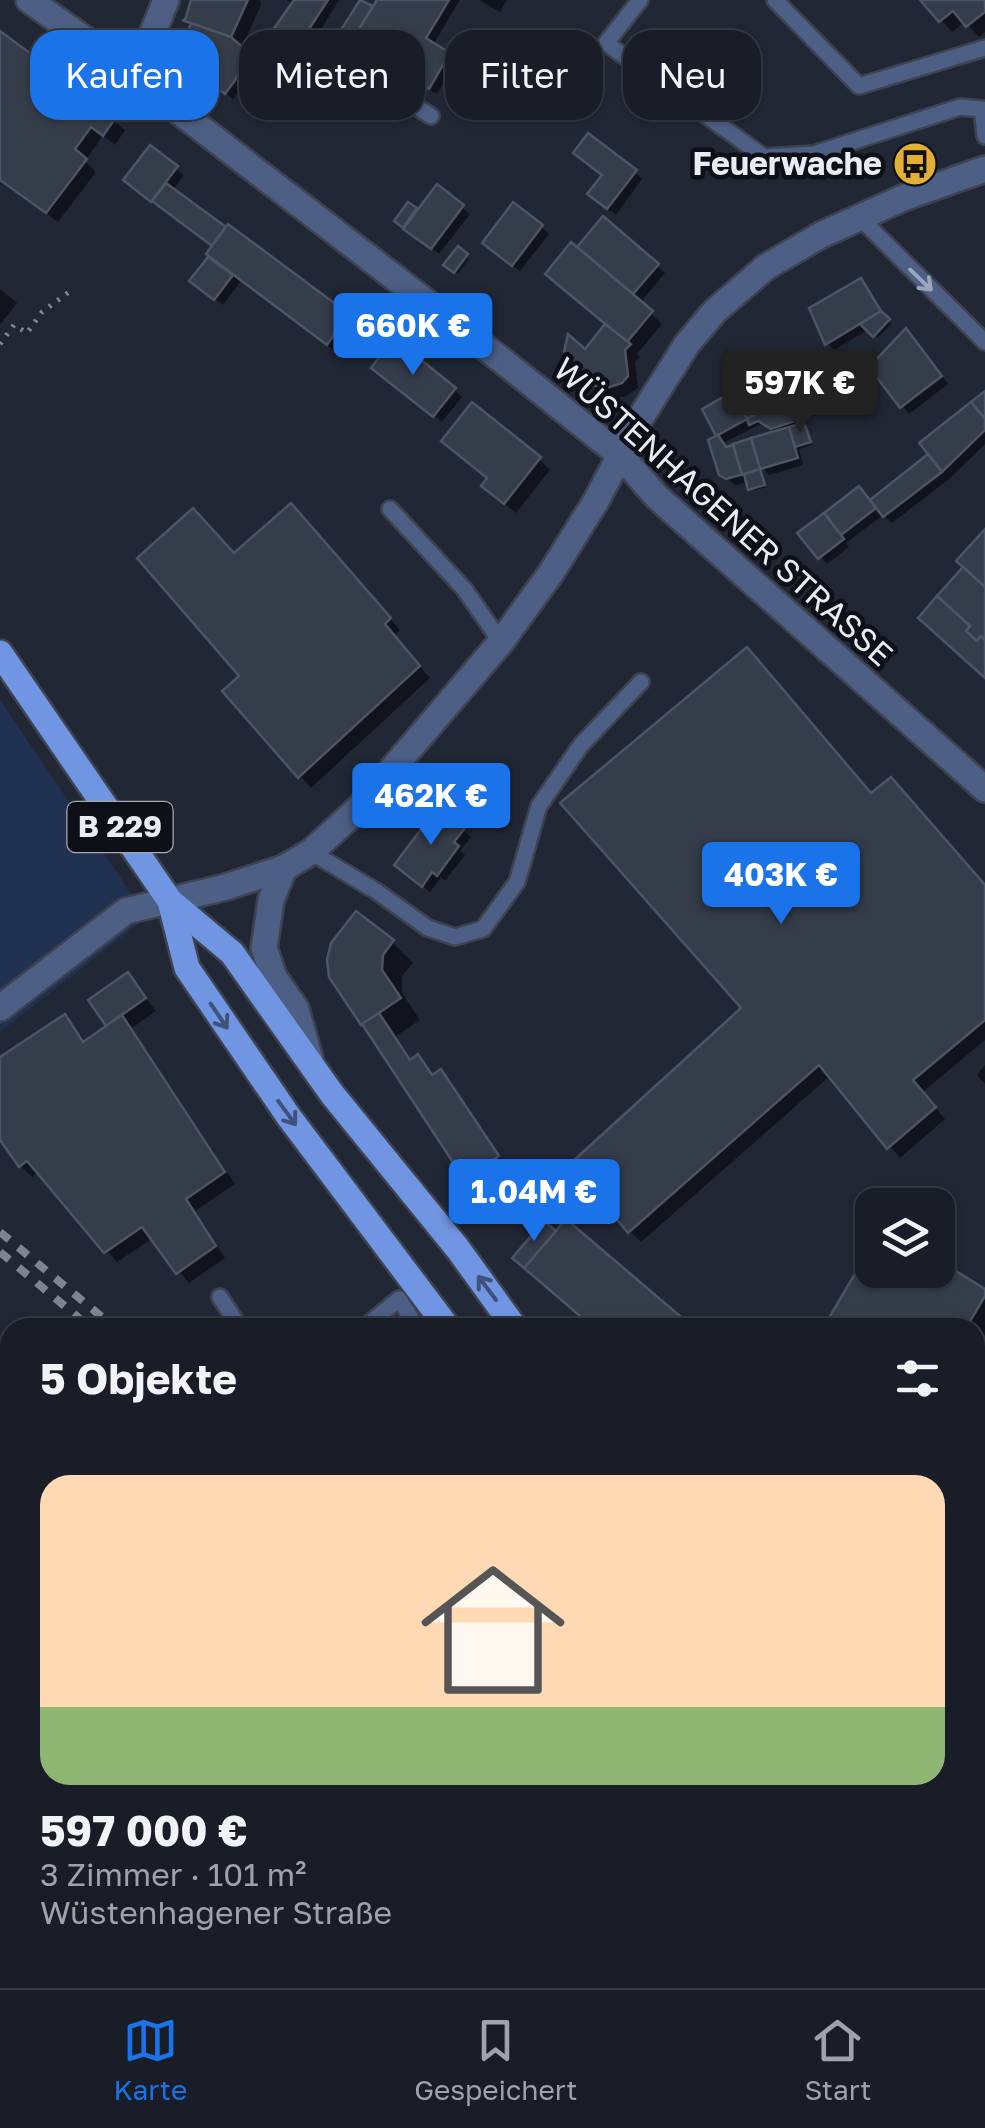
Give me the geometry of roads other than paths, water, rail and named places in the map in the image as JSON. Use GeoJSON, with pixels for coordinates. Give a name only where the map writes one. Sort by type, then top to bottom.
{"type":"FeatureCollection","features":[{"type":"Feature","properties":{"kind":"main road","name":"B 229"},"geometry":{"type":"LineString","coordinates":[[0,652],[170,900],[232,953],[370,1144],[458,1248],[509,1318]]}},
{"type":"Feature","properties":{"kind":"main road","name":"B 229"},"geometry":{"type":"LineString","coordinates":[[170,900],[187,968],[289,1117],[440,1318]]}},
{"type":"Feature","properties":{"kind":"street","name":"WÜSTENHAGENER STRASSE"},"geometry":{"type":"LineString","coordinates":[[29,0],[70,30]]}},
{"type":"Feature","properties":{"kind":"street"},"geometry":{"type":"LineString","coordinates":[[154,30],[166,0]]}},
{"type":"Feature","properties":{"kind":"street","name":"WÜSTENHAGENER STRASSE"},"geometry":{"type":"LineString","coordinates":[[190,120],[620,455],[657,497],[985,789]]}},
{"type":"Feature","properties":{"kind":"street"},"geometry":{"type":"LineString","coordinates":[[0,1008],[126,912],[226,887],[284,868],[310,852],[358,809],[501,642],[550,573],[688,344],[715,310],[766,267],[859,216],[985,170]]}},
{"type":"Feature","properties":{"kind":"street"},"geometry":{"type":"LineString","coordinates":[[284,868],[271,900],[264,948],[274,977],[296,1010],[313,1068]]}},
{"type":"Feature","properties":{"kind":"lane"},"geometry":{"type":"LineString","coordinates":[[640,0],[606,42],[764,156],[814,154],[960,107],[982,108],[985,136]]}},
{"type":"Feature","properties":{"kind":"lane"},"geometry":{"type":"LineString","coordinates":[[775,0],[859,86],[985,48]]}},
{"type":"Feature","properties":{"kind":"lane"},"geometry":{"type":"LineString","coordinates":[[425,112],[431,116]]}},
{"type":"Feature","properties":{"kind":"lane"},"geometry":{"type":"LineString","coordinates":[[859,216],[985,342]]}},
{"type":"Feature","properties":{"kind":"lane"},"geometry":{"type":"LineString","coordinates":[[390,508],[465,590],[501,642]]}},
{"type":"Feature","properties":{"kind":"lane"},"geometry":{"type":"LineString","coordinates":[[310,852],[428,928],[455,937],[483,929],[517,882],[539,806],[582,745],[642,682]]}},
{"type":"Feature","properties":{"kind":"lane"},"geometry":{"type":"LineString","coordinates":[[220,1297],[234,1318]]}},
{"type":"Feature","properties":{"kind":"lane"},"geometry":{"type":"LineString","coordinates":[[376,1318],[400,1299],[412,1318]]}},
{"type":"Feature","properties":{"kind":"railway"},"geometry":{"type":"LineString","coordinates":[[0,1232],[103,1318]]}},
{"type":"Feature","properties":{"kind":"railway"},"geometry":{"type":"LineString","coordinates":[[0,1252],[79,1318]]}},
{"type":"Feature","properties":{"kind":"place","name":"Feuerwache"},"geometry":{"type":"Point","coordinates":[915,164]}}]}
